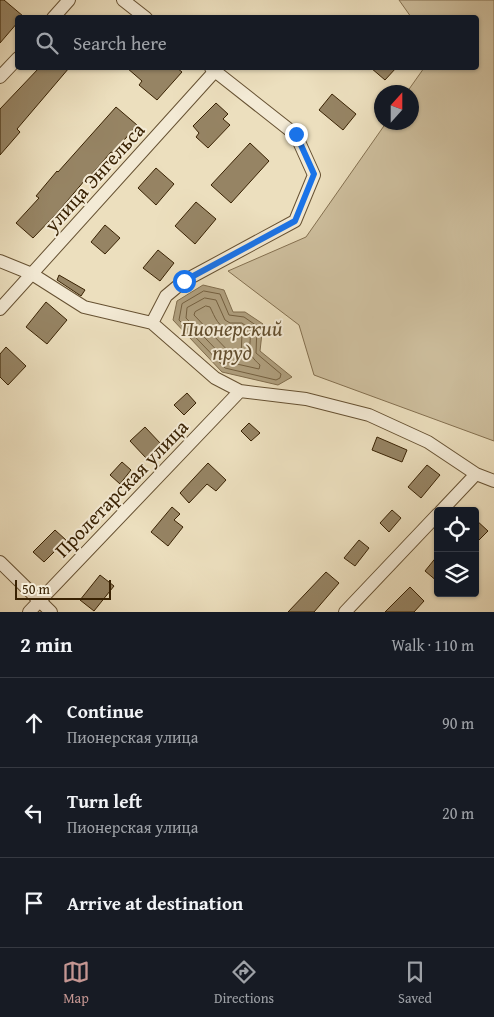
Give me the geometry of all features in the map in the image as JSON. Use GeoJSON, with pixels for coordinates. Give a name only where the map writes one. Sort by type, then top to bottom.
{"type":"FeatureCollection","features":[{"type":"Feature","properties":{"kind":"street"},"geometry":{"type":"LineString","coordinates":[[56,15],[69,0]]}},
{"type":"Feature","properties":{"kind":"street"},"geometry":{"type":"LineString","coordinates":[[123,0],[142,15]]}},
{"type":"Feature","properties":{"kind":"street"},"geometry":{"type":"LineString","coordinates":[[0,77],[15,61]]}},
{"type":"Feature","properties":{"kind":"street","name":"улица Энгельса"},"geometry":{"type":"LineString","coordinates":[[0,309],[212,70]]}},
{"type":"Feature","properties":{"kind":"street"},"geometry":{"type":"LineString","coordinates":[[152,323],[166,296],[184,281],[295,221],[314,174],[296,134],[214,70]]}},
{"type":"Feature","properties":{"kind":"street"},"geometry":{"type":"LineString","coordinates":[[0,261],[32,274],[84,307],[152,323],[215,378],[240,391],[306,398],[369,415],[428,442],[476,474],[494,481]]}},
{"type":"Feature","properties":{"kind":"street","name":"Пролетарская улица"},"geometry":{"type":"LineString","coordinates":[[29,612],[240,391]]}},
{"type":"Feature","properties":{"kind":"street"},"geometry":{"type":"LineString","coordinates":[[445,507],[476,474]]}},
{"type":"Feature","properties":{"kind":"street"},"geometry":{"type":"LineString","coordinates":[[345,612],[434,518]]}},
{"type":"Feature","properties":{"kind":"street"},"geometry":{"type":"LineString","coordinates":[[0,562],[51,612]]}},
{"type":"Feature","properties":{"kind":"shaded area"},"geometry":{"type":"Polygon","coordinates":[[[399,0],[494,0],[494,441],[314,375],[299,325],[228,271],[306,237],[381,130],[419,130],[419,85],[412,85],[423,70],[479,70],[479,15],[410,15],[399,0]]]}},
{"type":"Feature","properties":{"kind":"water","name":"Пионерский пруд"},"geometry":{"type":"Polygon","coordinates":[[[203,285],[224,290],[233,312],[245,312],[263,324],[260,351],[292,377],[278,385],[222,372],[173,320],[177,301],[203,285]]]}},
{"type":"Feature","properties":{"kind":"building"},"geometry":{"type":"Polygon","coordinates":[[[0,0],[4,0],[22,15],[15,15],[15,26],[0,43],[0,0]]]}},
{"type":"Feature","properties":{"kind":"building"},"geometry":{"type":"Polygon","coordinates":[[[37,70],[67,70],[17,129],[20,132],[0,155],[0,109],[37,70]]]}},
{"type":"Feature","properties":{"kind":"building"},"geometry":{"type":"Polygon","coordinates":[[[129,70],[180,70],[182,72],[157,100],[139,85],[142,81],[129,70]]]}},
{"type":"Feature","properties":{"kind":"building"},"geometry":{"type":"Polygon","coordinates":[[[373,70],[394,70],[385,80],[373,70]]]}},
{"type":"Feature","properties":{"kind":"building"},"geometry":{"type":"Polygon","coordinates":[[[332,94],[356,114],[343,130],[319,110],[332,94]]]}},
{"type":"Feature","properties":{"kind":"building"},"geometry":{"type":"Polygon","coordinates":[[[216,103],[228,114],[223,119],[230,125],[208,148],[196,137],[199,133],[193,126],[216,103]]]}},
{"type":"Feature","properties":{"kind":"building"},"geometry":{"type":"Polygon","coordinates":[[[116,107],[137,125],[33,238],[16,223],[39,198],[36,196],[57,171],[116,107]]]}},
{"type":"Feature","properties":{"kind":"building"},"geometry":{"type":"Polygon","coordinates":[[[250,143],[269,161],[231,203],[211,185],[250,143]]]}},
{"type":"Feature","properties":{"kind":"building"},"geometry":{"type":"Polygon","coordinates":[[[156,168],[174,184],[156,205],[138,188],[156,168]]]}},
{"type":"Feature","properties":{"kind":"building"},"geometry":{"type":"Polygon","coordinates":[[[196,202],[216,219],[195,244],[175,226],[196,202]]]}},
{"type":"Feature","properties":{"kind":"building"},"geometry":{"type":"Polygon","coordinates":[[[105,225],[120,238],[105,254],[91,242],[105,225]]]}},
{"type":"Feature","properties":{"kind":"building"},"geometry":{"type":"Polygon","coordinates":[[[158,250],[174,263],[160,281],[143,268],[158,250]]]}},
{"type":"Feature","properties":{"kind":"building"},"geometry":{"type":"Polygon","coordinates":[[[59,275],[85,290],[81,296],[57,280],[59,275]]]}},
{"type":"Feature","properties":{"kind":"building"},"geometry":{"type":"Polygon","coordinates":[[[46,302],[67,320],[47,344],[26,327],[46,302]]]}},
{"type":"Feature","properties":{"kind":"building"},"geometry":{"type":"Polygon","coordinates":[[[6,347],[26,366],[8,385],[0,377],[0,354],[6,347]]]}},
{"type":"Feature","properties":{"kind":"building"},"geometry":{"type":"Polygon","coordinates":[[[187,393],[196,403],[184,415],[174,405],[187,393]]]}},
{"type":"Feature","properties":{"kind":"building"},"geometry":{"type":"Polygon","coordinates":[[[249,423],[260,433],[251,441],[241,431],[249,423]]]}},
{"type":"Feature","properties":{"kind":"building"},"geometry":{"type":"Polygon","coordinates":[[[145,427],[161,444],[146,458],[130,441],[145,427]]]}},
{"type":"Feature","properties":{"kind":"building"},"geometry":{"type":"Polygon","coordinates":[[[377,437],[407,450],[402,462],[372,450],[377,437]]]}},
{"type":"Feature","properties":{"kind":"building"},"geometry":{"type":"Polygon","coordinates":[[[122,462],[131,470],[120,484],[110,475],[122,462]]]}},
{"type":"Feature","properties":{"kind":"building"},"geometry":{"type":"Polygon","coordinates":[[[208,463],[226,480],[216,491],[207,484],[189,503],[180,493],[208,463]]]}},
{"type":"Feature","properties":{"kind":"building"},"geometry":{"type":"Polygon","coordinates":[[[427,465],[440,475],[421,498],[408,487],[427,465]]]}},
{"type":"Feature","properties":{"kind":"building"},"geometry":{"type":"Polygon","coordinates":[[[172,507],[180,514],[174,520],[183,527],[168,546],[151,532],[172,507]]]}},
{"type":"Feature","properties":{"kind":"building"},"geometry":{"type":"Polygon","coordinates":[[[392,510],[401,518],[389,532],[380,523],[392,510]]]}},
{"type":"Feature","properties":{"kind":"building"},"geometry":{"type":"Polygon","coordinates":[[[479,523],[488,531],[479,540],[479,523]]]}},
{"type":"Feature","properties":{"kind":"building"},"geometry":{"type":"Polygon","coordinates":[[[55,530],[66,540],[44,562],[33,552],[55,530]]]}},
{"type":"Feature","properties":{"kind":"building"},"geometry":{"type":"Polygon","coordinates":[[[359,540],[369,548],[355,566],[344,558],[359,540]]]}},
{"type":"Feature","properties":{"kind":"building"},"geometry":{"type":"Polygon","coordinates":[[[434,560],[434,579],[425,571],[434,560]]]}},
{"type":"Feature","properties":{"kind":"building"},"geometry":{"type":"Polygon","coordinates":[[[326,572],[339,583],[314,612],[288,612],[326,572]]]}},
{"type":"Feature","properties":{"kind":"building"},"geometry":{"type":"Polygon","coordinates":[[[100,575],[114,586],[94,611],[80,600],[100,575]]]}},
{"type":"Feature","properties":{"kind":"building"},"geometry":{"type":"Polygon","coordinates":[[[410,587],[424,601],[414,612],[385,612],[410,587]]]}},
{"type":"Feature","properties":{"kind":"route"},"geometry":{"type":"LineString","coordinates":[[184,281],[295,221],[314,174],[296,134]]}}]}
